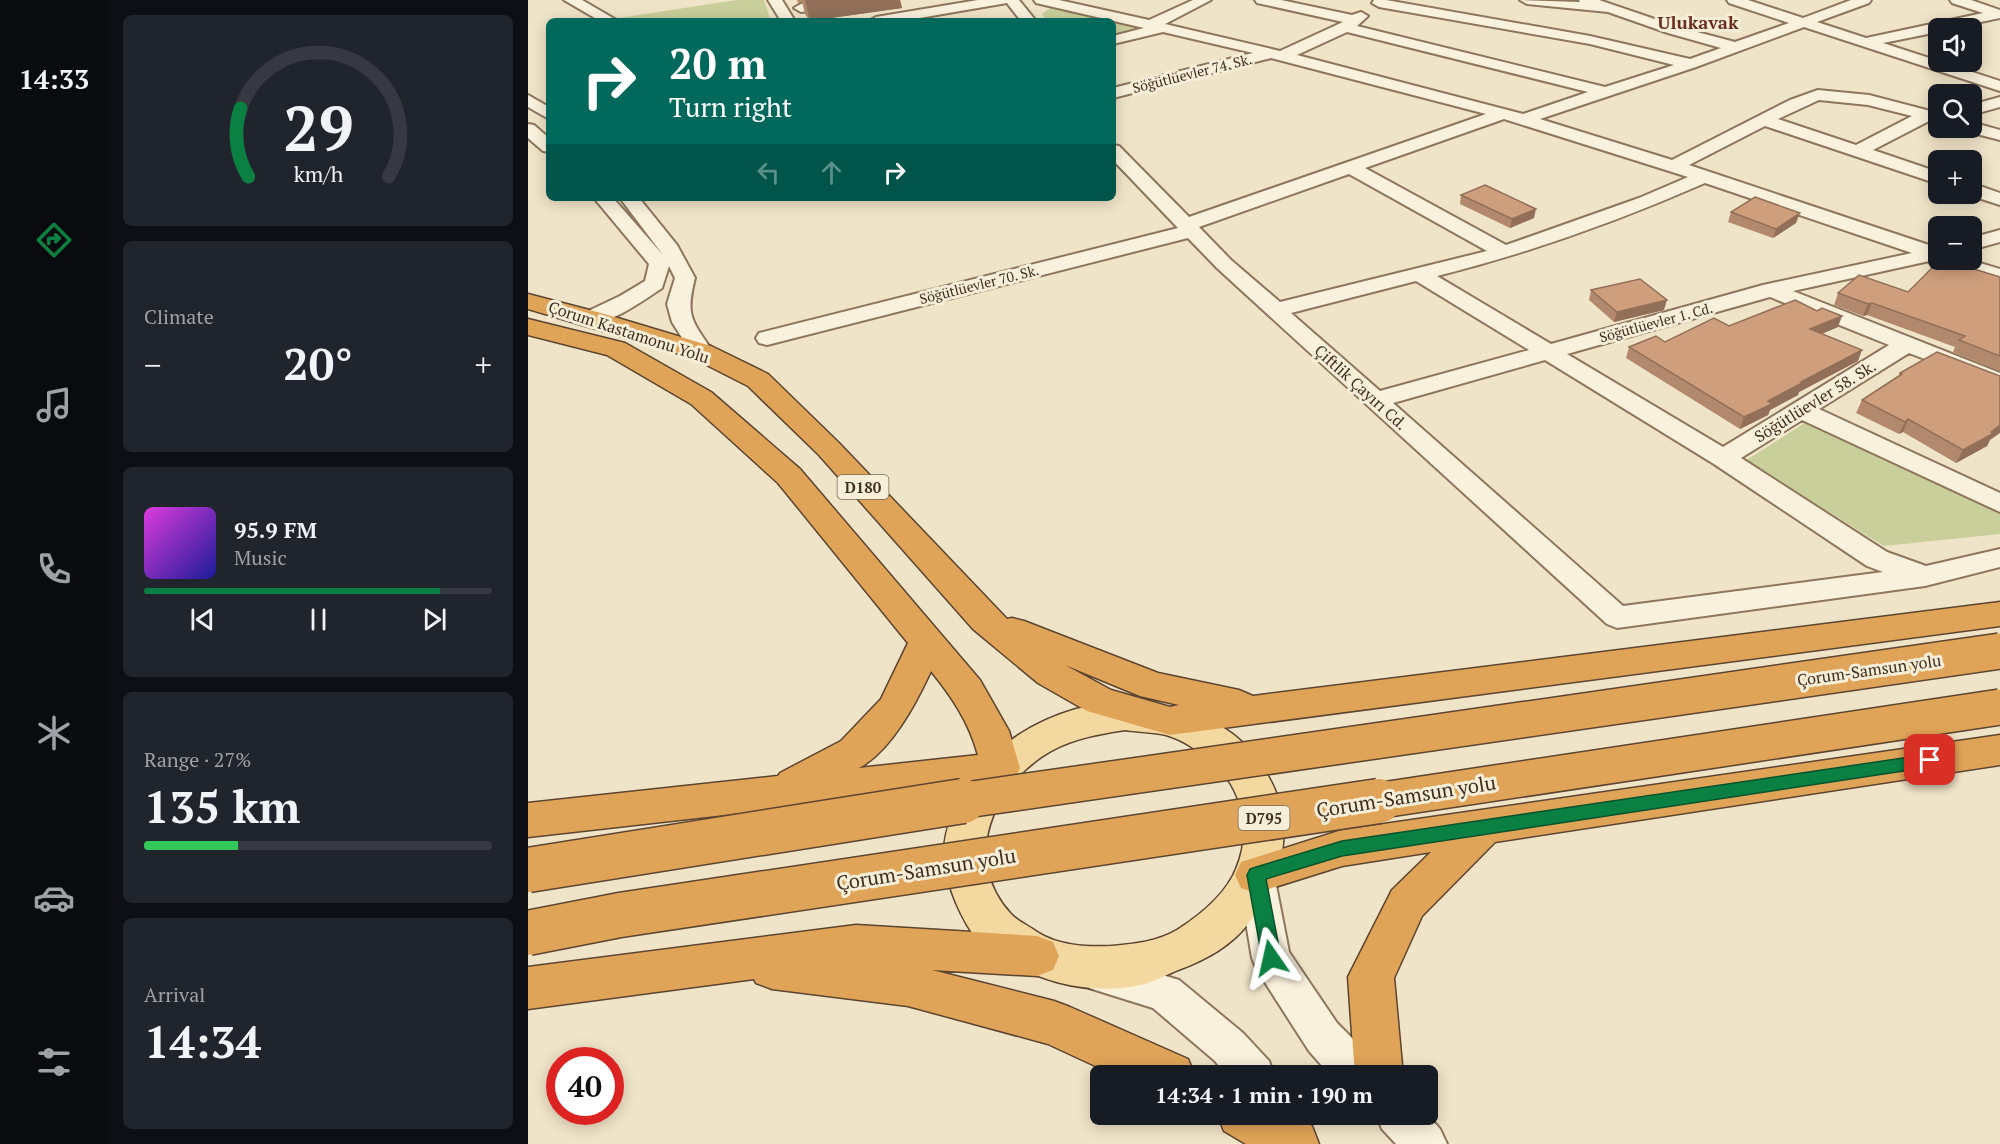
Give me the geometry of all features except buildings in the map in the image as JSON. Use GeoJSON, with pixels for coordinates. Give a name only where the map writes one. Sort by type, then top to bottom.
{"type":"FeatureCollection","features":[{"type":"Feature","properties":{"kind":"highway","name":"Çorum Kastamonu Yolu"},"geometry":{"type":"LineString","coordinates":[[528,301],[702,352],[758,380],[829,449],[985,620],[1051,674],[1100,701],[1170,721]]}},
{"type":"Feature","properties":{"kind":"highway","name":"Çorum Kastamonu Yolu"},"geometry":{"type":"LineString","coordinates":[[528,327],[616,349],[701,398],[789,476],[967,690],[990,731],[1001,768]]}},
{"type":"Feature","properties":{"kind":"highway"},"geometry":{"type":"LineString","coordinates":[[1170,721],[2000,614]]}},
{"type":"Feature","properties":{"kind":"highway"},"geometry":{"type":"LineString","coordinates":[[985,620],[1153,686],[1264,709]]}},
{"type":"Feature","properties":{"kind":"highway"},"geometry":{"type":"LineString","coordinates":[[779,792],[855,752],[895,708],[927,641]]}},
{"type":"Feature","properties":{"kind":"highway","name":"Çorum-Samsun yolu"},"geometry":{"type":"LineString","coordinates":[[528,870],[907,808],[2000,651]]}},
{"type":"Feature","properties":{"kind":"highway","name":"Çorum-Samsun yolu"},"geometry":{"type":"LineString","coordinates":[[528,933],[632,913],[2000,707]]}},
{"type":"Feature","properties":{"kind":"highway"},"geometry":{"type":"LineString","coordinates":[[1256,875],[1342,848],[2000,750]]}},
{"type":"Feature","properties":{"kind":"highway"},"geometry":{"type":"LineString","coordinates":[[528,820],[1001,768]]}},
{"type":"Feature","properties":{"kind":"highway"},"geometry":{"type":"LineString","coordinates":[[1378,1065],[1371,977],[1407,903],[1484,827]]}},
{"type":"Feature","properties":{"kind":"highway"},"geometry":{"type":"LineString","coordinates":[[528,988],[856,945],[1037,956]]}},
{"type":"Feature","properties":{"kind":"highway"},"geometry":{"type":"LineString","coordinates":[[726,962],[920,988],[1054,1023],[1147,1065]]}},
{"type":"Feature","properties":{"kind":"highway"},"geometry":{"type":"LineString","coordinates":[[1260,1125],[1294,1144]]}},
{"type":"Feature","properties":{"kind":"main road"},"geometry":{"type":"LineString","coordinates":[[1125,716],[1170,721],[1208,737],[1239,762],[1259,795],[1265,834],[1256,875],[1231,913],[1191,945],[1141,964],[1087,968],[1037,956],[996,929],[971,891],[964,848],[975,805],[1001,768],[1037,741],[1079,723],[1125,716]]}},
{"type":"Feature","properties":{"kind":"street"},"geometry":{"type":"LineString","coordinates":[[571,0],[605,18]]}},
{"type":"Feature","properties":{"kind":"street"},"geometry":{"type":"LineString","coordinates":[[775,0],[786,18]]}},
{"type":"Feature","properties":{"kind":"street"},"geometry":{"type":"LineString","coordinates":[[801,8],[858,0]]}},
{"type":"Feature","properties":{"kind":"street"},"geometry":{"type":"LineString","coordinates":[[901,18],[937,5],[1003,0]]}},
{"type":"Feature","properties":{"kind":"street"},"geometry":{"type":"LineString","coordinates":[[1012,0],[1027,18]]}},
{"type":"Feature","properties":{"kind":"street"},"geometry":{"type":"LineString","coordinates":[[1041,0],[1277,55],[1523,119],[1705,176],[1928,251]]}},
{"type":"Feature","properties":{"kind":"street"},"geometry":{"type":"LineString","coordinates":[[1116,39],[1157,26],[1203,0]]}},
{"type":"Feature","properties":{"kind":"street"},"geometry":{"type":"LineString","coordinates":[[1262,0],[1471,59],[1606,92]]}},
{"type":"Feature","properties":{"kind":"street"},"geometry":{"type":"LineString","coordinates":[[1527,0],[1613,10]]}},
{"type":"Feature","properties":{"kind":"street"},"geometry":{"type":"LineString","coordinates":[[1586,0],[1735,47]]}},
{"type":"Feature","properties":{"kind":"street"},"geometry":{"type":"LineString","coordinates":[[1734,0],[2000,86]]}},
{"type":"Feature","properties":{"kind":"street"},"geometry":{"type":"LineString","coordinates":[[1523,119],[1691,64],[1864,0]]}},
{"type":"Feature","properties":{"kind":"street"},"geometry":{"type":"LineString","coordinates":[[1963,1],[2000,14]]}},
{"type":"Feature","properties":{"kind":"street"},"geometry":{"type":"LineString","coordinates":[[1381,2],[1590,40],[1691,64]]}},
{"type":"Feature","properties":{"kind":"street","name":"Söğütlüevler 74. Sk."},"geometry":{"type":"LineString","coordinates":[[1116,92],[1277,55],[1350,24],[1381,2]]}},
{"type":"Feature","properties":{"kind":"street"},"geometry":{"type":"LineString","coordinates":[[1590,40],[1613,10]]}},
{"type":"Feature","properties":{"kind":"street"},"geometry":{"type":"LineString","coordinates":[[1866,42],[2000,14]]}},
{"type":"Feature","properties":{"kind":"street"},"geometry":{"type":"LineString","coordinates":[[1450,69],[1471,59]]}},
{"type":"Feature","properties":{"kind":"street"},"geometry":{"type":"LineString","coordinates":[[1410,89],[1431,79]]}},
{"type":"Feature","properties":{"kind":"street"},"geometry":{"type":"LineString","coordinates":[[1674,166],[1796,103],[1818,95],[1869,100],[1928,116]]}},
{"type":"Feature","properties":{"kind":"street"},"geometry":{"type":"LineString","coordinates":[[528,100],[546,111]]}},
{"type":"Feature","properties":{"kind":"street"},"geometry":{"type":"LineString","coordinates":[[1982,107],[2000,102]]}},
{"type":"Feature","properties":{"kind":"street","name":"Söğütlüevler 70. Sk."},"geometry":{"type":"LineString","coordinates":[[767,338],[1189,228],[1350,167],[1502,114]]}},
{"type":"Feature","properties":{"kind":"street"},"geometry":{"type":"LineString","coordinates":[[1858,151],[1928,119]]}},
{"type":"Feature","properties":{"kind":"street"},"geometry":{"type":"LineString","coordinates":[[1765,120],[1928,175]]}},
{"type":"Feature","properties":{"kind":"street"},"geometry":{"type":"LineString","coordinates":[[528,129],[546,144]]}},
{"type":"Feature","properties":{"kind":"street"},"geometry":{"type":"LineString","coordinates":[[1982,130],[2000,135]]}},
{"type":"Feature","properties":{"kind":"street","name":"Çiftlik Çayırı Cd."},"geometry":{"type":"LineString","coordinates":[[1116,153],[1224,264],[1617,617],[1925,576]]}},
{"type":"Feature","properties":{"kind":"street"},"geometry":{"type":"LineString","coordinates":[[1350,167],[1505,253]]}},
{"type":"Feature","properties":{"kind":"street"},"geometry":{"type":"LineString","coordinates":[[1275,310],[1505,253],[1646,202],[1705,176]]}},
{"type":"Feature","properties":{"kind":"street"},"geometry":{"type":"LineString","coordinates":[[1982,193],[2000,199]]}},
{"type":"Feature","properties":{"kind":"street"},"geometry":{"type":"LineString","coordinates":[[592,318],[628,301],[655,284],[659,263],[606,201]]}},
{"type":"Feature","properties":{"kind":"street"},"geometry":{"type":"LineString","coordinates":[[631,201],[670,249],[685,278],[678,304],[683,322],[702,352]]}},
{"type":"Feature","properties":{"kind":"street"},"geometry":{"type":"LineString","coordinates":[[1982,241],[2000,236]]}},
{"type":"Feature","properties":{"kind":"street","name":"Söğütlüevler 1. Cd."},"geometry":{"type":"LineString","coordinates":[[1376,400],[1771,290],[1928,257]]}},
{"type":"Feature","properties":{"kind":"street"},"geometry":{"type":"LineString","coordinates":[[1982,270],[2000,276]]}},
{"type":"Feature","properties":{"kind":"street"},"geometry":{"type":"LineString","coordinates":[[1419,274],[1723,458],[1876,559],[1925,576],[2000,558]]}},
{"type":"Feature","properties":{"kind":"street"},"geometry":{"type":"LineString","coordinates":[[1771,290],[2000,381]]}},
{"type":"Feature","properties":{"kind":"street","name":"Söğütlüevler 58. Sk."},"geometry":{"type":"LineString","coordinates":[[1723,458],[1906,344]]}},
{"type":"Feature","properties":{"kind":"street"},"geometry":{"type":"LineString","coordinates":[[1802,410],[2000,503]]}},
{"type":"Feature","properties":{"kind":"street"},"geometry":{"type":"LineString","coordinates":[[1256,875],[1271,958],[1323,1037],[1350,1065]]}},
{"type":"Feature","properties":{"kind":"street"},"geometry":{"type":"LineString","coordinates":[[1037,956],[1165,993],[1229,1047],[1245,1065]]}},
{"type":"Feature","properties":{"kind":"street"},"geometry":{"type":"LineString","coordinates":[[1298,1125],[1314,1144]]}},
{"type":"Feature","properties":{"kind":"street"},"geometry":{"type":"LineString","coordinates":[[1407,1125],[1425,1144]]}},
{"type":"Feature","properties":{"kind":"green space"},"geometry":{"type":"Polygon","coordinates":[[[737,0],[764,0],[770,18],[619,18],[737,0]]]}},
{"type":"Feature","properties":{"kind":"green space"},"geometry":{"type":"Polygon","coordinates":[[[1050,8],[1061,8],[1100,18],[1045,18],[1042,14],[1050,8]]]}},
{"type":"Feature","properties":{"kind":"green space"},"geometry":{"type":"Polygon","coordinates":[[[1116,22],[1144,29],[1116,38],[1116,22]]]}},
{"type":"Feature","properties":{"kind":"green space"},"geometry":{"type":"Polygon","coordinates":[[[1808,421],[2000,513],[2000,534],[1884,546],[1745,461],[1808,421]]]}},
{"type":"Feature","properties":{"kind":"district","name":"Ulukavak"},"geometry":{"type":"Point","coordinates":[1698,22]}},
{"type":"Feature","properties":{"kind":"route"},"geometry":{"type":"LineString","coordinates":[[1271,958],[1256,875],[1342,848],[1930,760]]}}]}
